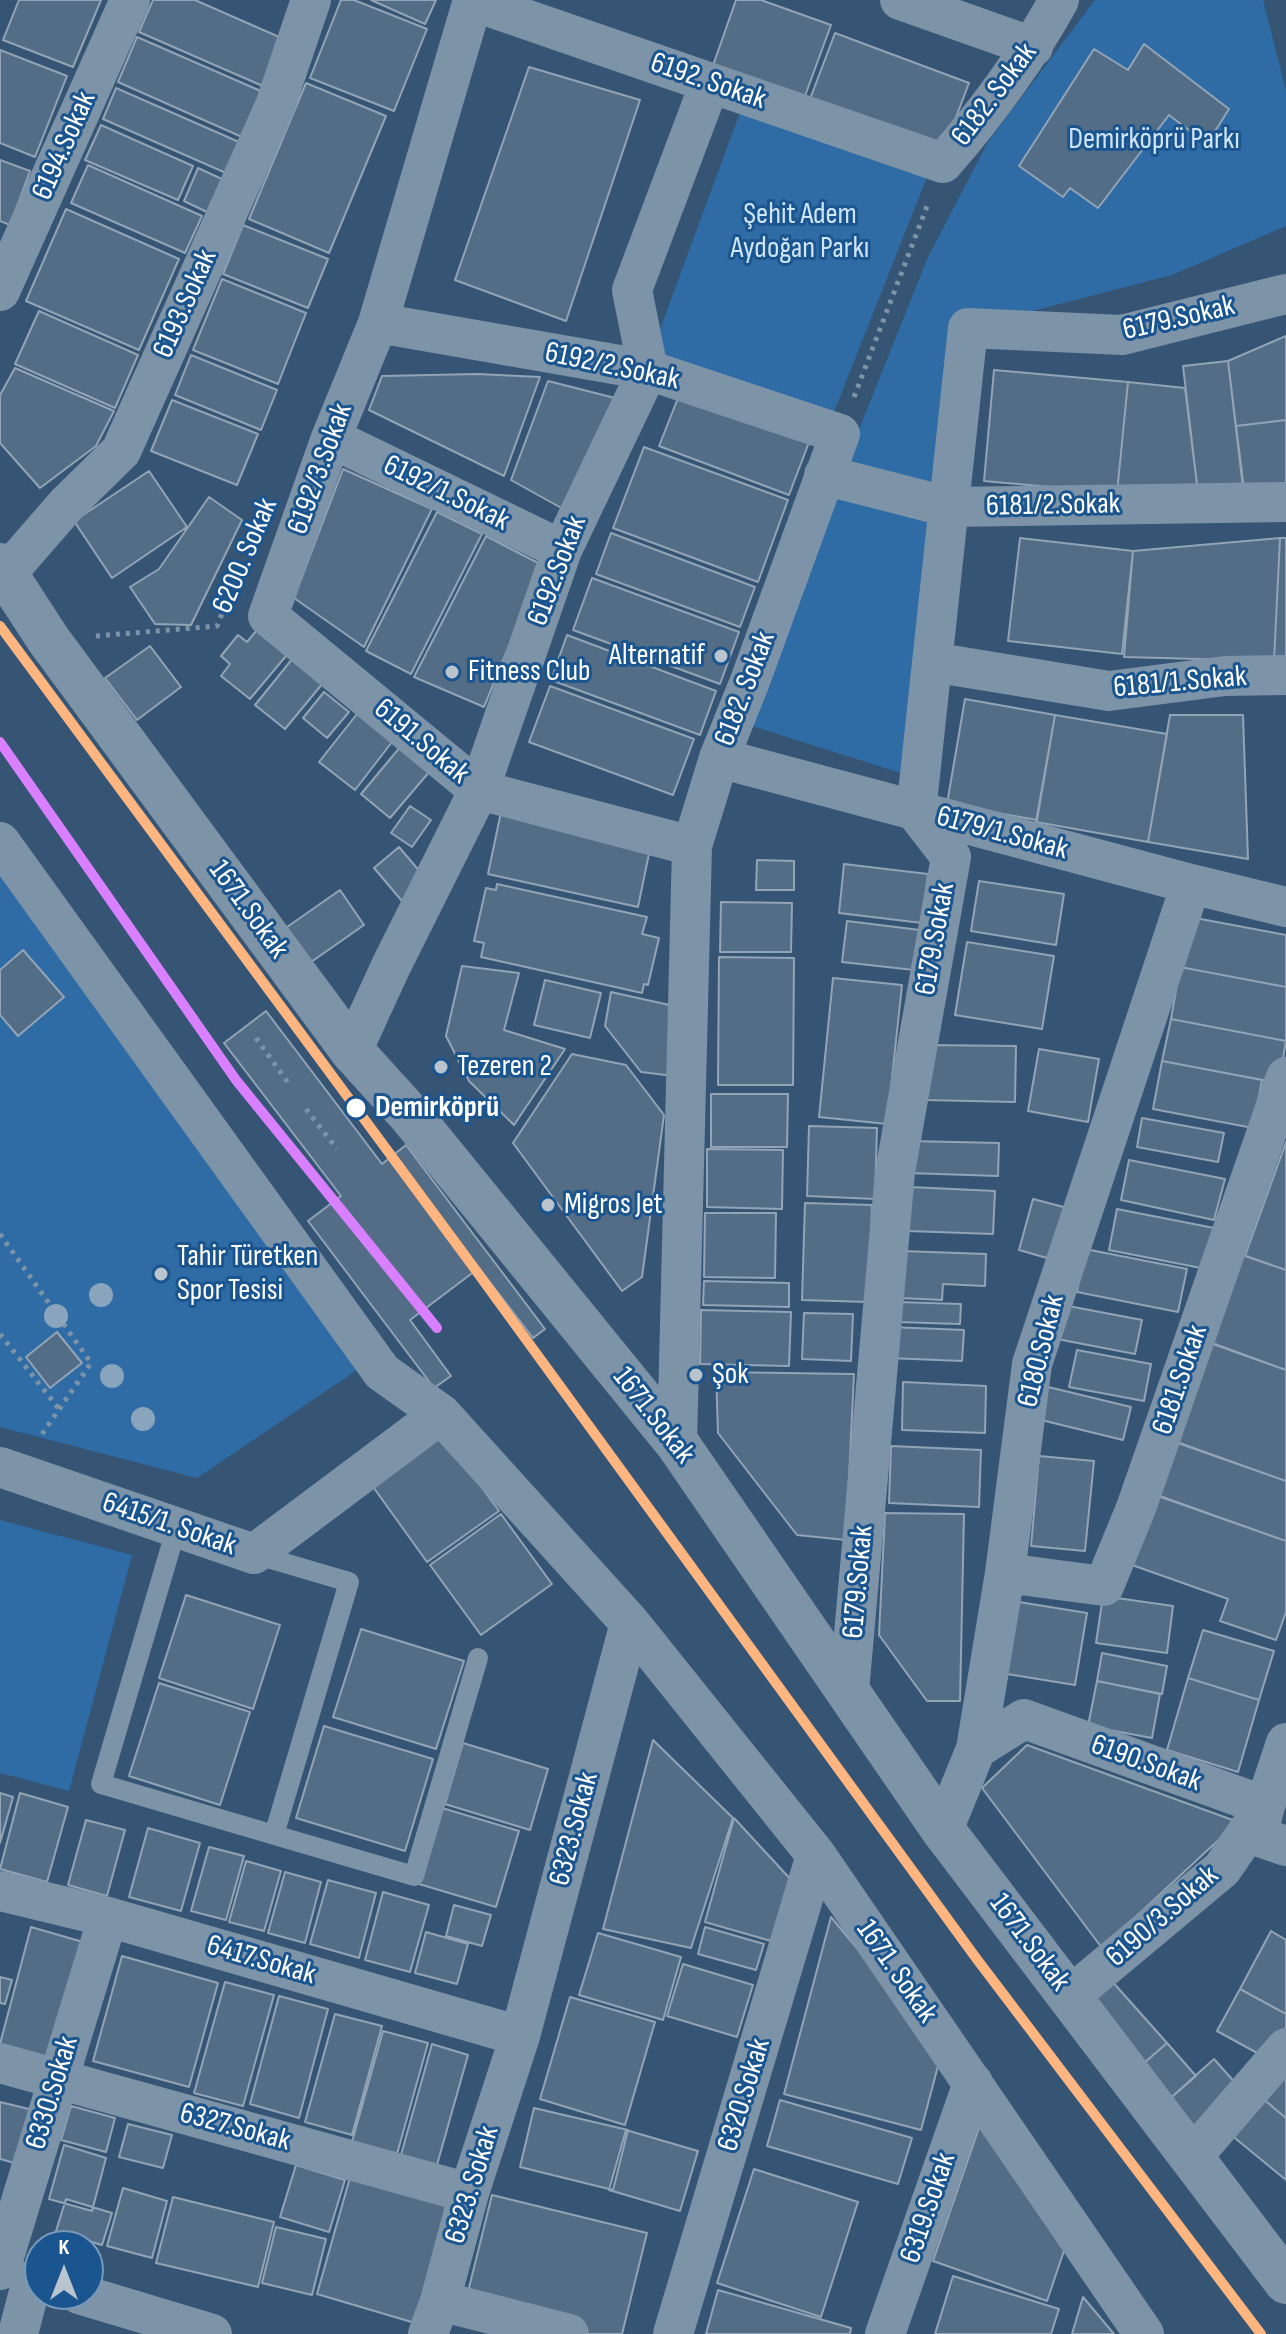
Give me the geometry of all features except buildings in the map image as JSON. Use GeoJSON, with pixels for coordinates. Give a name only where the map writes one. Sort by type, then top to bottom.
{"type":"FeatureCollection","features":[{"type":"Feature","properties":{"kind":"street","name":"6194.Sokak"},"geometry":{"type":"LineString","coordinates":[[0,291],[130,0]]}},
{"type":"Feature","properties":{"kind":"street","name":"6193.Sokak"},"geometry":{"type":"LineString","coordinates":[[3,570],[121,451],[275,106],[311,0]]}},
{"type":"Feature","properties":{"kind":"street"},"geometry":{"type":"LineString","coordinates":[[378,323],[473,0]]}},
{"type":"Feature","properties":{"kind":"street","name":"6192. Sokak"},"geometry":{"type":"LineString","coordinates":[[473,0],[943,163]]}},
{"type":"Feature","properties":{"kind":"street"},"geometry":{"type":"LineString","coordinates":[[900,0],[1033,47]]}},
{"type":"Feature","properties":{"kind":"street","name":"6182. Sokak"},"geometry":{"type":"LineString","coordinates":[[943,163],[1033,47],[1059,0]]}},
{"type":"Feature","properties":{"kind":"street"},"geometry":{"type":"LineString","coordinates":[[648,370],[632,290],[710,83]]}},
{"type":"Feature","properties":{"kind":"street","name":"6179.Sokak"},"geometry":{"type":"LineString","coordinates":[[849,1691],[895,1172],[951,857],[916,812],[968,328],[1122,335],[1286,294]]}},
{"type":"Feature","properties":{"kind":"street","name":"6192/2.Sokak"},"geometry":{"type":"LineString","coordinates":[[378,323],[648,370],[840,434]]}},
{"type":"Feature","properties":{"kind":"street","name":"6192/3.Sokak"},"geometry":{"type":"LineString","coordinates":[[268,616],[331,438],[378,323]]}},
{"type":"Feature","properties":{"kind":"street","name":"6192.Sokak"},"geometry":{"type":"LineString","coordinates":[[352,1051],[479,790],[562,550],[648,370]]}},
{"type":"Feature","properties":{"kind":"street","name":"6182. Sokak"},"geometry":{"type":"LineString","coordinates":[[677,1443],[692,846],[719,758],[840,434]]}},
{"type":"Feature","properties":{"kind":"street","name":"6192/1.Sokak"},"geometry":{"type":"LineString","coordinates":[[331,438],[562,550]]}},
{"type":"Feature","properties":{"kind":"street","name":"6181/2.Sokak"},"geometry":{"type":"LineString","coordinates":[[824,475],[949,507],[1286,502]]}},
{"type":"Feature","properties":{"kind":"street","name":"1671.Sokak"},"geometry":{"type":"LineString","coordinates":[[3,570],[48,639],[352,1051],[411,1116],[677,1443],[943,1830],[1286,2282]]}},
{"type":"Feature","properties":{"kind":"street","name":"6191.Sokak"},"geometry":{"type":"LineString","coordinates":[[268,616],[479,790],[692,846]]}},
{"type":"Feature","properties":{"kind":"street","name":"6181/1.Sokak"},"geometry":{"type":"LineString","coordinates":[[932,662],[1109,691],[1225,676],[1286,675]]}},
{"type":"Feature","properties":{"kind":"street","name":"6179/1.Sokak"},"geometry":{"type":"LineString","coordinates":[[719,758],[1286,907]]}},
{"type":"Feature","properties":{"kind":"street"},"geometry":{"type":"LineString","coordinates":[[0,842],[382,1372],[441,1414],[630,1623]]}},
{"type":"Feature","properties":{"kind":"street","name":"6180.Sokak"},"geometry":{"type":"LineString","coordinates":[[943,1830],[976,1749],[1005,1573],[1032,1364],[1191,884]]}},
{"type":"Feature","properties":{"kind":"street","name":"6181.Sokak"},"geometry":{"type":"LineString","coordinates":[[1005,1573],[1104,1586],[1136,1508],[1286,1077]]}},
{"type":"Feature","properties":{"kind":"street","name":"6415/1. Sokak"},"geometry":{"type":"LineString","coordinates":[[0,1467],[254,1554],[441,1414]]}},
{"type":"Feature","properties":{"kind":"street","name":"1671. Sokak"},"geometry":{"type":"LineString","coordinates":[[630,1623],[816,1855],[1144,2334]]}},
{"type":"Feature","properties":{"kind":"street","name":"6323.Sokak"},"geometry":{"type":"LineString","coordinates":[[520,2036],[630,1623]]}},
{"type":"Feature","properties":{"kind":"street","name":"6190.Sokak"},"geometry":{"type":"LineString","coordinates":[[976,1749],[1024,1719],[1265,1806]]}},
{"type":"Feature","properties":{"kind":"street","name":"6190/3.Sokak"},"geometry":{"type":"LineString","coordinates":[[1070,1996],[1222,1869],[1265,1806],[1286,1743]]}},
{"type":"Feature","properties":{"kind":"street"},"geometry":{"type":"LineString","coordinates":[[1265,1806],[1257,1836],[1286,1846]]}},
{"type":"Feature","properties":{"kind":"street","name":"6320.Sokak"},"geometry":{"type":"LineString","coordinates":[[673,2334],[816,1855]]}},
{"type":"Feature","properties":{"kind":"street","name":"6417.Sokak"},"geometry":{"type":"LineString","coordinates":[[0,1891],[108,1917],[520,2036]]}},
{"type":"Feature","properties":{"kind":"street","name":"6330.Sokak"},"geometry":{"type":"LineString","coordinates":[[18,2334],[18,2276],[57,2079],[108,1917]]}},
{"type":"Feature","properties":{"kind":"street","name":"6323. Sokak"},"geometry":{"type":"LineString","coordinates":[[434,2317],[469,2193],[520,2036]]}},
{"type":"Feature","properties":{"kind":"street"},"geometry":{"type":"LineString","coordinates":[[1192,2157],[1286,2048]]}},
{"type":"Feature","properties":{"kind":"street","name":"6327.Sokak"},"geometry":{"type":"LineString","coordinates":[[0,2063],[469,2193]]}},
{"type":"Feature","properties":{"kind":"street","name":"6319.Sokak"},"geometry":{"type":"LineString","coordinates":[[885,2334],[973,2083]]}},
{"type":"Feature","properties":{"kind":"street"},"geometry":{"type":"LineString","coordinates":[[104,2302],[212,2334]]}},
{"type":"Feature","properties":{"kind":"street"},"geometry":{"type":"LineString","coordinates":[[434,2317],[569,2334]]}},
{"type":"Feature","properties":{"kind":"lane"},"geometry":{"type":"LineString","coordinates":[[177,1526],[101,1784],[414,1876],[478,1658]]}},
{"type":"Feature","properties":{"kind":"lane"},"geometry":{"type":"LineString","coordinates":[[254,1554],[349,1582],[274,1835]]}},
{"type":"Feature","properties":{"kind":"path","name":"6182. Sokak"},"geometry":{"type":"LineString","coordinates":[[840,434],[943,163]]}},
{"type":"Feature","properties":{"kind":"path","name":"6200. Sokak"},"geometry":{"type":"LineString","coordinates":[[48,639],[217,626],[233,585]]}},
{"type":"Feature","properties":{"kind":"path"},"geometry":{"type":"LineString","coordinates":[[256,1038],[289,1084]]}},
{"type":"Feature","properties":{"kind":"path"},"geometry":{"type":"LineString","coordinates":[[306,1109],[337,1149]]}},
{"type":"Feature","properties":{"kind":"path"},"geometry":{"type":"LineString","coordinates":[[0,1234],[91,1363],[40,1437]]}},
{"type":"Feature","properties":{"kind":"path"},"geometry":{"type":"LineString","coordinates":[[0,1334],[59,1409]]}},
{"type":"Feature","properties":{"kind":"green space","name":"Demirköprü Parkı"},"geometry":{"type":"Polygon","coordinates":[[[1095,0],[1263,0],[1286,91],[1286,226],[1172,275],[1013,316],[976,345],[901,773],[752,726],[828,507],[928,257],[988,142],[1095,0]]]}},
{"type":"Feature","properties":{"kind":"green space","name":"Şehit Adem Aydoğan Parkı"},"geometry":{"type":"Polygon","coordinates":[[[742,107],[929,172],[832,417],[651,354],[742,107]]]}},
{"type":"Feature","properties":{"kind":"green space"},"geometry":{"type":"Polygon","coordinates":[[[0,866],[360,1368],[197,1478],[0,1427],[0,866]]]}},
{"type":"Feature","properties":{"kind":"green space"},"geometry":{"type":"Polygon","coordinates":[[[0,1520],[132,1555],[69,1791],[0,1773],[0,1520]]]}},
{"type":"Feature","properties":{"kind":"transit line"},"geometry":{"type":"LineString","coordinates":[[0,626],[469,1261],[976,1958],[1261,2334]]}},
{"type":"Feature","properties":{"kind":"transit line"},"geometry":{"type":"LineString","coordinates":[[0,742],[236,1080],[437,1328]]}},
{"type":"Feature","properties":{"kind":"place","name":"Alternatif"},"geometry":{"type":"Point","coordinates":[721,656]}},
{"type":"Feature","properties":{"kind":"place","name":"Fitness Club"},"geometry":{"type":"Point","coordinates":[452,672]}},
{"type":"Feature","properties":{"kind":"place","name":"Tezeren 2"},"geometry":{"type":"Point","coordinates":[441,1067]}},
{"type":"Feature","properties":{"kind":"place","name":"Demirköprü"},"geometry":{"type":"Point","coordinates":[356,1108]}},
{"type":"Feature","properties":{"kind":"place","name":"Migros Jet"},"geometry":{"type":"Point","coordinates":[548,1205]}},
{"type":"Feature","properties":{"kind":"place","name":"Tahir Türetken Spor Tesisi"},"geometry":{"type":"Point","coordinates":[161,1274]}},
{"type":"Feature","properties":{"kind":"place","name":"Şok"},"geometry":{"type":"Point","coordinates":[696,1375]}}]}
